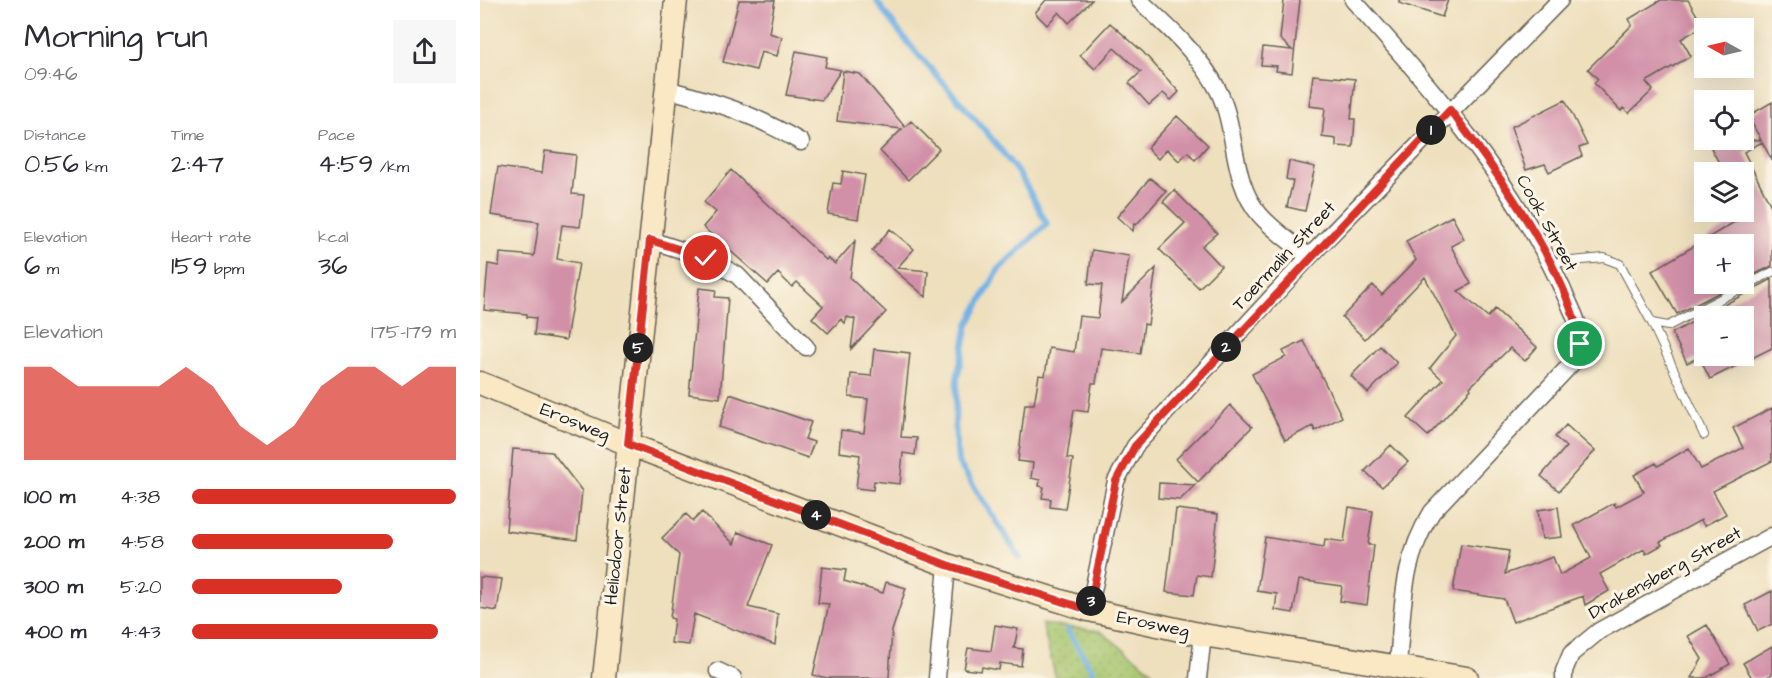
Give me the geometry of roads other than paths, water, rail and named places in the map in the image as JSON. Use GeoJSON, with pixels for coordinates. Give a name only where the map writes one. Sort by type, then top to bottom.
{"type":"FeatureCollection","features":[{"type":"Feature","properties":{"kind":"street","name":"Heliodoor Street"},"geometry":{"type":"LineString","coordinates":[[604,678],[676,0]]}},
{"type":"Feature","properties":{"kind":"street"},"geometry":{"type":"LineString","coordinates":[[1139,0],[1166,25],[1217,88],[1227,111],[1241,178],[1260,215],[1310,257]]}},
{"type":"Feature","properties":{"kind":"street","name":"Cook Street"},"geometry":{"type":"LineString","coordinates":[[1353,0],[1450,110],[1506,187],[1550,263],[1576,321],[1580,344],[1574,361],[1432,512],[1419,533],[1406,574],[1398,665]]}},
{"type":"Feature","properties":{"kind":"street","name":"Toermalin Street"},"geometry":{"type":"LineString","coordinates":[[1089,610],[1116,481],[1135,446],[1450,110],[1560,0]]}},
{"type":"Feature","properties":{"kind":"street"},"geometry":{"type":"LineString","coordinates":[[666,89],[714,101],[762,118],[801,142]]}},
{"type":"Feature","properties":{"kind":"street"},"geometry":{"type":"LineString","coordinates":[[650,240],[706,258],[737,275],[806,346]]}},
{"type":"Feature","properties":{"kind":"street","name":"Erosweg"},"geometry":{"type":"LineString","coordinates":[[480,383],[628,444],[947,565],[1089,610],[1203,635],[1467,678]]}},
{"type":"Feature","properties":{"kind":"street","name":"Drakensberg Street"},"geometry":{"type":"LineString","coordinates":[[1564,678],[1564,671],[1571,654],[1599,631],[1772,536]]}},
{"type":"Feature","properties":{"kind":"street"},"geometry":{"type":"LineString","coordinates":[[937,678],[947,565]]}},
{"type":"Feature","properties":{"kind":"street"},"geometry":{"type":"LineString","coordinates":[[1198,678],[1203,635]]}},
{"type":"Feature","properties":{"kind":"lane"},"geometry":{"type":"LineString","coordinates":[[1550,263],[1604,258],[1620,264],[1652,323],[1704,435]]}},
{"type":"Feature","properties":{"kind":"lane"},"geometry":{"type":"LineString","coordinates":[[1652,323],[1668,326],[1772,272]]}},
{"type":"Feature","properties":{"kind":"waterway"},"geometry":{"type":"LineString","coordinates":[[876,0],[910,45],[1003,153],[1024,182],[1047,224],[999,269],[968,324],[957,379],[955,423],[958,462],[1020,558]]}},
{"type":"Feature","properties":{"kind":"waterway"},"geometry":{"type":"LineString","coordinates":[[1068,630],[1093,672],[1092,678]]}}]}
